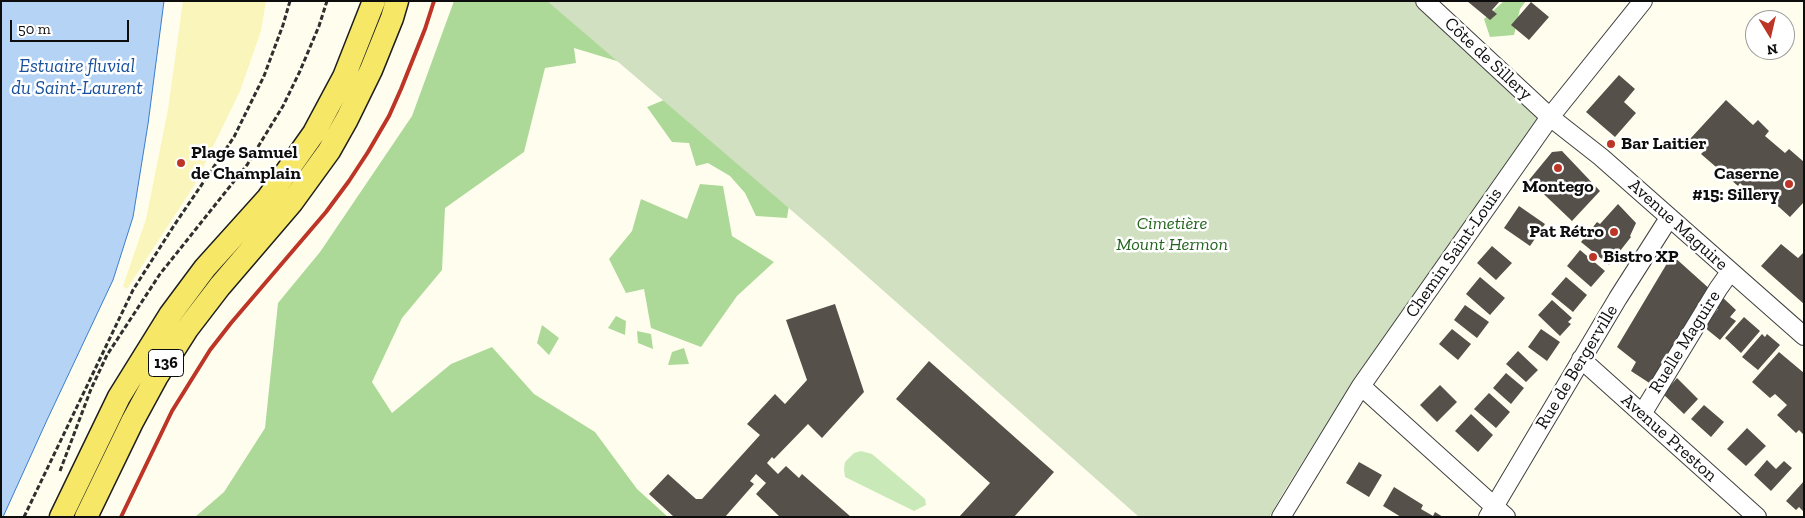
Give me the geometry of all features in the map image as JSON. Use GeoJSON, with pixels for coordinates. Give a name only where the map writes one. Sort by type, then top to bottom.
{"type":"FeatureCollection","features":[{"type":"Feature","properties":{"kind":"main road","name":"136"},"geometry":{"type":"LineString","coordinates":[[61,517],[119,397],[170,315],[205,268],[268,198],[314,133],[344,76],[374,1]]}},
{"type":"Feature","properties":{"kind":"main road","name":"136"},"geometry":{"type":"LineString","coordinates":[[86,517],[132,422],[157,376],[188,329],[220,286],[292,202],[329,151],[371,70],[397,1]]}},
{"type":"Feature","properties":{"kind":"street","name":"Côte de Sillery"},"geometry":{"type":"LineString","coordinates":[[1425,1],[1550,116]]}},
{"type":"Feature","properties":{"kind":"street","name":"Chemin Saint-Louis"},"geometry":{"type":"LineString","coordinates":[[1281,517],[1361,386],[1550,116],[1643,1]]}},
{"type":"Feature","properties":{"kind":"street","name":"Avenue Maguire"},"geometry":{"type":"LineString","coordinates":[[1550,116],[1601,157],[1804,336]]}},
{"type":"Feature","properties":{"kind":"street","name":"Rue de Bergerville"},"geometry":{"type":"LineString","coordinates":[[1496,513],[1581,360],[1668,218]]}},
{"type":"Feature","properties":{"kind":"street","name":"Ruelle Maguire"},"geometry":{"type":"LineString","coordinates":[[1642,414],[1693,328],[1730,272]]}},
{"type":"Feature","properties":{"kind":"street","name":"Avenue Preston"},"geometry":{"type":"LineString","coordinates":[[1581,360],[1757,517]]}},
{"type":"Feature","properties":{"kind":"street"},"geometry":{"type":"LineString","coordinates":[[1361,386],[1496,513]]}},
{"type":"Feature","properties":{"kind":"path"},"geometry":{"type":"LineString","coordinates":[[24,517],[133,290],[172,227],[234,137],[264,76],[290,1]]}},
{"type":"Feature","properties":{"kind":"path"},"geometry":{"type":"LineString","coordinates":[[58,477],[91,389],[108,355],[160,274],[246,165],[264,138],[300,71],[319,26],[327,1]]}},
{"type":"Feature","properties":{"kind":"green space","name":"Cimetière Mount Hermon"},"geometry":{"type":"Polygon","coordinates":[[[454,1],[1377,1],[1353,370],[1269,517],[1212,517],[653,72],[574,48],[576,63],[545,68],[524,152],[445,208],[442,270],[402,318],[372,382],[392,413],[451,364],[492,347],[534,394],[595,432],[637,489],[668,517],[195,517],[224,492],[265,428],[278,303],[320,252],[412,116],[454,1]]]}},
{"type":"Feature","properties":{"kind":"green space","name":"Cimetière Mount Hermon"},"geometry":{"type":"Polygon","coordinates":[[[547,1],[1425,1],[1550,117],[1354,380],[1268,517],[1139,517],[826,240],[547,1]]]}},
{"type":"Feature","properties":{"kind":"green space"},"geometry":{"type":"Polygon","coordinates":[[[1504,1],[1526,1],[1520,9],[1514,35],[1490,37],[1484,19],[1504,1]]]}},
{"type":"Feature","properties":{"kind":"green space"},"geometry":{"type":"Polygon","coordinates":[[[686,91],[791,192],[787,218],[756,216],[745,193],[730,176],[708,163],[696,166],[689,143],[672,142],[647,107],[686,91]]]}},
{"type":"Feature","properties":{"kind":"green space"},"geometry":{"type":"Polygon","coordinates":[[[700,184],[723,186],[732,236],[774,262],[737,296],[701,347],[651,328],[644,289],[626,293],[609,259],[632,231],[641,199],[687,219],[700,184]]]}},
{"type":"Feature","properties":{"kind":"green space"},"geometry":{"type":"Polygon","coordinates":[[[616,316],[626,321],[625,335],[608,328],[616,316]]]}},
{"type":"Feature","properties":{"kind":"green space"},"geometry":{"type":"Polygon","coordinates":[[[542,325],[559,338],[549,355],[537,343],[542,325]]]}},
{"type":"Feature","properties":{"kind":"green space"},"geometry":{"type":"Polygon","coordinates":[[[637,331],[651,334],[653,349],[638,343],[637,331]]]}},
{"type":"Feature","properties":{"kind":"green space"},"geometry":{"type":"Polygon","coordinates":[[[684,348],[689,364],[668,365],[672,352],[684,348]]]}},
{"type":"Feature","properties":{"kind":"green space"},"geometry":{"type":"Polygon","coordinates":[[[861,451],[872,454],[925,499],[926,505],[914,511],[845,477],[845,462],[854,453],[861,451]]]}},
{"type":"Feature","properties":{"kind":"sand","name":"Plage Samuel de Champlain"},"geometry":{"type":"Polygon","coordinates":[[[183,1],[266,1],[261,31],[240,91],[195,184],[127,289],[123,286],[146,219],[168,109],[183,1]]]}},
{"type":"Feature","properties":{"kind":"water","name":"Estuaire fluvial du Saint-Laurent"},"geometry":{"type":"Polygon","coordinates":[[[1,1],[164,1],[148,124],[133,217],[113,280],[3,517],[1,517],[1,1]]]}},
{"type":"Feature","properties":{"kind":"building"},"geometry":{"type":"Polygon","coordinates":[[[1467,1],[1500,1],[1492,10],[1497,14],[1490,20],[1467,1]]]}},
{"type":"Feature","properties":{"kind":"building"},"geometry":{"type":"Polygon","coordinates":[[[1531,2],[1549,17],[1529,40],[1511,25],[1531,2]]]}},
{"type":"Feature","properties":{"kind":"building"},"geometry":{"type":"Polygon","coordinates":[[[1619,75],[1635,89],[1624,102],[1636,113],[1615,137],[1586,112],[1619,75]]]}},
{"type":"Feature","properties":{"kind":"building"},"geometry":{"type":"Polygon","coordinates":[[[1726,100],[1753,125],[1758,120],[1769,131],[1765,136],[1785,153],[1789,149],[1804,162],[1804,202],[1790,217],[1759,189],[1754,196],[1740,183],[1738,186],[1701,154],[1704,151],[1690,139],[1726,100]]]}},
{"type":"Feature","properties":{"kind":"building"},"geometry":{"type":"Polygon","coordinates":[[[1562,151],[1600,191],[1572,221],[1529,180],[1552,152],[1562,151]]]}},
{"type":"Feature","properties":{"kind":"building"},"geometry":{"type":"Polygon","coordinates":[[[1618,204],[1636,223],[1631,237],[1609,265],[1581,242],[1597,222],[1600,224],[1618,204]]]}},
{"type":"Feature","properties":{"kind":"building"},"geometry":{"type":"Polygon","coordinates":[[[1519,206],[1545,224],[1530,246],[1504,228],[1519,206]]]}},
{"type":"Feature","properties":{"kind":"building"},"geometry":{"type":"Polygon","coordinates":[[[1781,244],[1798,258],[1804,252],[1804,304],[1761,266],[1781,244]]]}},
{"type":"Feature","properties":{"kind":"building"},"geometry":{"type":"Polygon","coordinates":[[[1492,246],[1512,263],[1496,280],[1477,263],[1492,246]]]}},
{"type":"Feature","properties":{"kind":"building"},"geometry":{"type":"Polygon","coordinates":[[[1580,250],[1605,271],[1591,287],[1567,266],[1580,250]]]}},
{"type":"Feature","properties":{"kind":"building"},"geometry":{"type":"Polygon","coordinates":[[[1672,255],[1712,291],[1654,386],[1631,371],[1636,362],[1617,347],[1672,255]]]}},
{"type":"Feature","properties":{"kind":"building"},"geometry":{"type":"Polygon","coordinates":[[[1480,277],[1505,298],[1490,315],[1466,294],[1480,277]]]}},
{"type":"Feature","properties":{"kind":"building"},"geometry":{"type":"Polygon","coordinates":[[[1566,277],[1587,295],[1573,312],[1551,294],[1566,277]]]}},
{"type":"Feature","properties":{"kind":"building"},"geometry":{"type":"Polygon","coordinates":[[[1720,295],[1736,310],[1730,317],[1736,321],[1720,340],[1704,327],[1718,309],[1714,306],[1720,295]]]}},
{"type":"Feature","properties":{"kind":"building"},"geometry":{"type":"Polygon","coordinates":[[[1552,300],[1572,318],[1568,322],[1571,324],[1560,336],[1538,315],[1552,300]]]}},
{"type":"Feature","properties":{"kind":"building"},"geometry":{"type":"Polygon","coordinates":[[[835,304],[864,392],[822,438],[808,424],[774,459],[772,457],[767,463],[778,474],[786,466],[799,478],[802,474],[851,517],[780,517],[756,494],[766,483],[756,474],[750,481],[754,484],[725,517],[674,517],[649,494],[668,474],[696,499],[702,499],[760,435],[747,424],[775,394],[785,404],[807,380],[786,320],[835,304]]]}},
{"type":"Feature","properties":{"kind":"building"},"geometry":{"type":"Polygon","coordinates":[[[1465,305],[1489,322],[1477,338],[1454,320],[1465,305]]]}},
{"type":"Feature","properties":{"kind":"building"},"geometry":{"type":"Polygon","coordinates":[[[1744,317],[1760,331],[1741,353],[1725,338],[1744,317]]]}},
{"type":"Feature","properties":{"kind":"building"},"geometry":{"type":"Polygon","coordinates":[[[1452,329],[1471,344],[1458,360],[1439,344],[1452,329]]]}},
{"type":"Feature","properties":{"kind":"building"},"geometry":{"type":"Polygon","coordinates":[[[1541,329],[1560,342],[1547,361],[1528,347],[1541,329]]]}},
{"type":"Feature","properties":{"kind":"building"},"geometry":{"type":"Polygon","coordinates":[[[1762,334],[1765,337],[1767,334],[1780,345],[1758,370],[1742,357],[1762,334]]]}},
{"type":"Feature","properties":{"kind":"building"},"geometry":{"type":"Polygon","coordinates":[[[1518,351],[1538,370],[1526,382],[1506,364],[1518,351]]]}},
{"type":"Feature","properties":{"kind":"building"},"geometry":{"type":"Polygon","coordinates":[[[1779,352],[1804,373],[1804,435],[1799,430],[1796,433],[1777,415],[1787,405],[1775,394],[1770,398],[1752,382],[1779,352]]]}},
{"type":"Feature","properties":{"kind":"building"},"geometry":{"type":"Polygon","coordinates":[[[929,361],[1054,472],[1014,517],[959,517],[990,483],[896,399],[929,361]]]}},
{"type":"Feature","properties":{"kind":"building"},"geometry":{"type":"Polygon","coordinates":[[[1506,373],[1524,388],[1511,404],[1493,388],[1506,373]]]}},
{"type":"Feature","properties":{"kind":"building"},"geometry":{"type":"Polygon","coordinates":[[[1677,378],[1698,399],[1684,414],[1663,394],[1677,378]]]}},
{"type":"Feature","properties":{"kind":"building"},"geometry":{"type":"Polygon","coordinates":[[[1440,385],[1457,402],[1437,422],[1420,405],[1440,385]]]}},
{"type":"Feature","properties":{"kind":"building"},"geometry":{"type":"Polygon","coordinates":[[[1489,393],[1510,412],[1496,428],[1474,409],[1489,393]]]}},
{"type":"Feature","properties":{"kind":"building"},"geometry":{"type":"Polygon","coordinates":[[[1704,405],[1724,422],[1711,437],[1691,419],[1704,405]]]}},
{"type":"Feature","properties":{"kind":"building"},"geometry":{"type":"Polygon","coordinates":[[[1471,414],[1493,435],[1478,452],[1455,431],[1471,414]]]}},
{"type":"Feature","properties":{"kind":"building"},"geometry":{"type":"Polygon","coordinates":[[[1747,428],[1766,446],[1746,466],[1727,449],[1747,428]]]}},
{"type":"Feature","properties":{"kind":"building"},"geometry":{"type":"Polygon","coordinates":[[[1767,460],[1776,469],[1784,461],[1792,468],[1771,491],[1754,475],[1767,460]]]}},
{"type":"Feature","properties":{"kind":"building"},"geometry":{"type":"Polygon","coordinates":[[[1359,462],[1382,475],[1369,497],[1346,483],[1359,462]]]}},
{"type":"Feature","properties":{"kind":"building"},"geometry":{"type":"Polygon","coordinates":[[[1804,481],[1804,512],[1799,507],[1796,510],[1786,501],[1804,481]]]}},
{"type":"Feature","properties":{"kind":"building"},"geometry":{"type":"Polygon","coordinates":[[[1394,487],[1423,505],[1421,509],[1433,516],[1435,512],[1443,517],[1401,517],[1383,506],[1394,487]]]}},
{"type":"Feature","properties":{"kind":"railway"},"geometry":{"type":"LineString","coordinates":[[121,517],[172,411],[210,350],[326,212],[368,152],[389,116],[401,89],[434,1]]}},
{"type":"Feature","properties":{"kind":"place","name":"Bar Laitier"},"geometry":{"type":"Point","coordinates":[1611,144]}},
{"type":"Feature","properties":{"kind":"place","name":"Plage Samuel de Champlain"},"geometry":{"type":"Point","coordinates":[181,163]}},
{"type":"Feature","properties":{"kind":"place","name":"Montego"},"geometry":{"type":"Point","coordinates":[1558,168]}},
{"type":"Feature","properties":{"kind":"place","name":"Caserne #15: Sillery"},"geometry":{"type":"Point","coordinates":[1789,184]}},
{"type":"Feature","properties":{"kind":"place","name":"Pat Rétro"},"geometry":{"type":"Point","coordinates":[1614,232]}},
{"type":"Feature","properties":{"kind":"place","name":"Bistro XP"},"geometry":{"type":"Point","coordinates":[1593,257]}}]}
